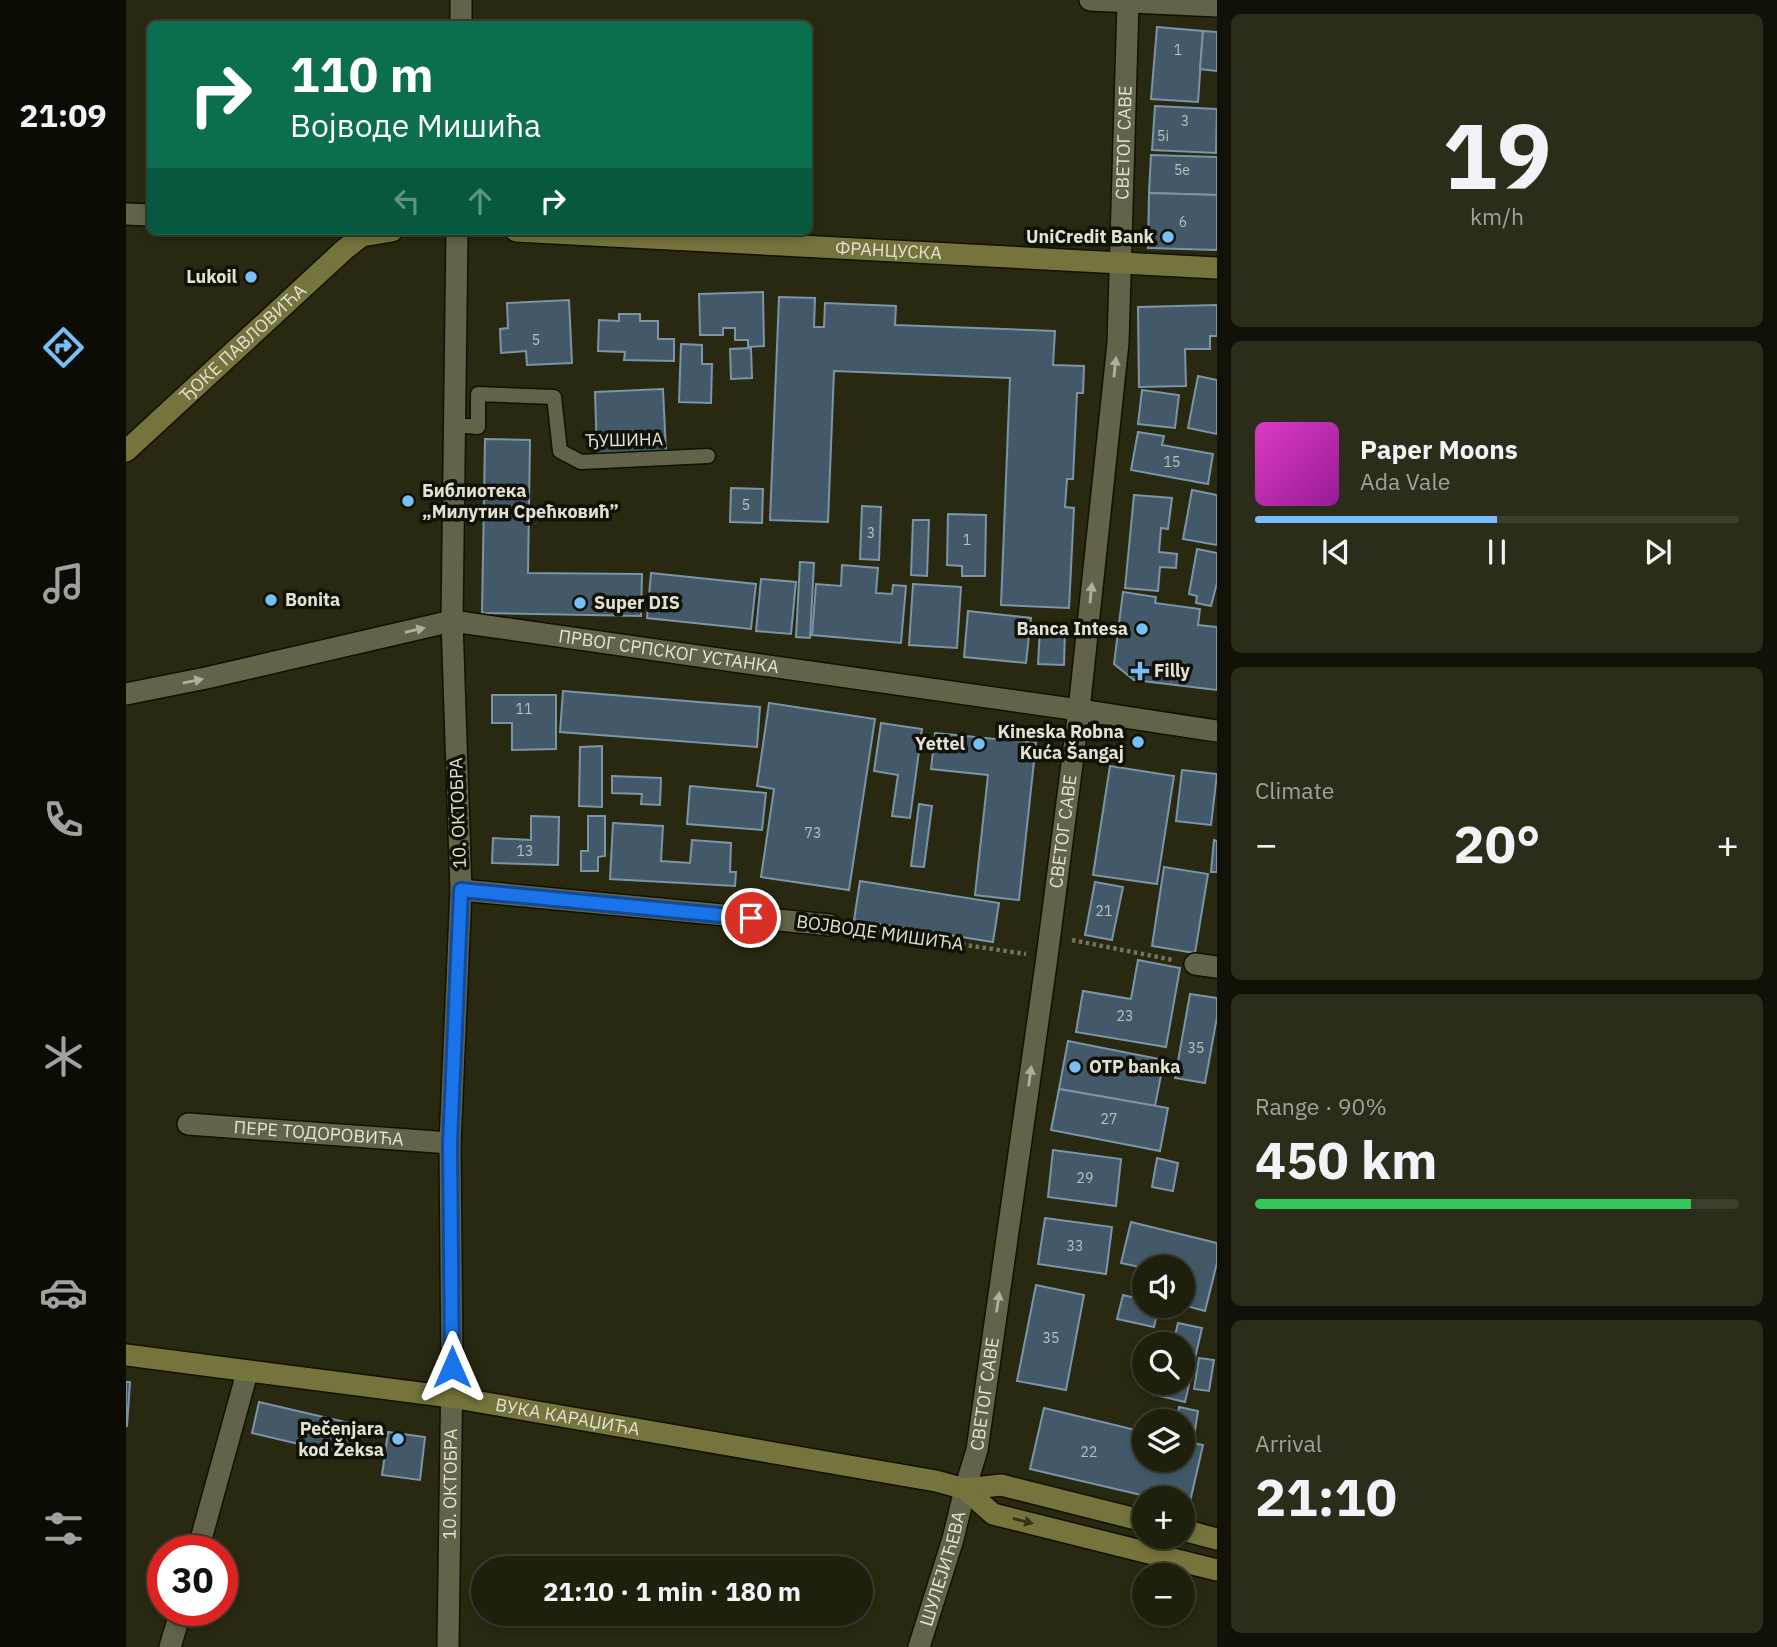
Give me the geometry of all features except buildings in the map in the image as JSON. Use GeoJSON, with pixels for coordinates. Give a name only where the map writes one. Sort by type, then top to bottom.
{"type":"FeatureCollection","features":[{"type":"Feature","properties":{"kind":"street"},"geometry":{"type":"LineString","coordinates":[[461,0],[461,21]]}},
{"type":"Feature","properties":{"kind":"street"},"geometry":{"type":"LineString","coordinates":[[1090,0],[1217,6]]}},
{"type":"Feature","properties":{"kind":"street","name":"СВЕТОГ САВЕ"},"geometry":{"type":"LineString","coordinates":[[965,1489],[977,1450],[1079,710],[1118,343],[1128,1]]}},
{"type":"Feature","properties":{"kind":"street"},"geometry":{"type":"LineString","coordinates":[[126,214],[147,215]]}},
{"type":"Feature","properties":{"kind":"street","name":"ЂОКЕ ПАВЛОВИЋА"},"geometry":{"type":"LineString","coordinates":[[126,451],[358,235]]}},
{"type":"Feature","properties":{"kind":"street","name":"10. ОКТОБРА"},"geometry":{"type":"LineString","coordinates":[[448,1647],[450,1143],[461,890],[452,621],[457,235]]}},
{"type":"Feature","properties":{"kind":"street","name":"ФРАНЦУСКА"},"geometry":{"type":"LineString","coordinates":[[589,235],[1217,268]]}},
{"type":"Feature","properties":{"kind":"street","name":"ПРВОГ СРПСКОГ УСТАНКА"},"geometry":{"type":"LineString","coordinates":[[126,694],[452,621],[1217,732]]}},
{"type":"Feature","properties":{"kind":"street","name":"ВОЈВОДЕ МИШИЋА"},"geometry":{"type":"LineString","coordinates":[[461,890],[830,925]]}},
{"type":"Feature","properties":{"kind":"street"},"geometry":{"type":"LineString","coordinates":[[1195,964],[1217,967]]}},
{"type":"Feature","properties":{"kind":"street","name":"ПЕРЕ ТОДОРОВИЋА"},"geometry":{"type":"LineString","coordinates":[[188,1124],[450,1143]]}},
{"type":"Feature","properties":{"kind":"street","name":"ВУКА КАРАЏИЋА"},"geometry":{"type":"LineString","coordinates":[[126,1355],[247,1373],[451,1397],[936,1481],[965,1489],[1001,1485],[1132,1518]]}},
{"type":"Feature","properties":{"kind":"street"},"geometry":{"type":"LineString","coordinates":[[202,1535],[247,1373]]}},
{"type":"Feature","properties":{"kind":"street","name":"ВУКА КАРАЏИЋА"},"geometry":{"type":"LineString","coordinates":[[965,1489],[993,1514],[1217,1570]]}},
{"type":"Feature","properties":{"kind":"street","name":"ШУЛЕЈИЋЕВА"},"geometry":{"type":"LineString","coordinates":[[919,1647],[953,1539],[965,1489]]}},
{"type":"Feature","properties":{"kind":"street"},"geometry":{"type":"LineString","coordinates":[[1195,1533],[1217,1539]]}},
{"type":"Feature","properties":{"kind":"street"},"geometry":{"type":"LineString","coordinates":[[170,1647],[176,1626]]}},
{"type":"Feature","properties":{"kind":"lane","name":"ЂУШИНА"},"geometry":{"type":"LineString","coordinates":[[455,425],[478,427],[478,394],[554,397],[560,451],[581,462],[708,456]]}},
{"type":"Feature","properties":{"kind":"path","name":"ВОЈВОДЕ МИШИЋА"},"geometry":{"type":"LineString","coordinates":[[830,925],[1048,946],[1195,964]]}},
{"type":"Feature","properties":{"kind":"place","name":"UniCredit Bank"},"geometry":{"type":"Point","coordinates":[1168,237]}},
{"type":"Feature","properties":{"kind":"place","name":"Lukoil"},"geometry":{"type":"Point","coordinates":[251,277]}},
{"type":"Feature","properties":{"kind":"place","name":"Библиотека „Милутин Срећковић”"},"geometry":{"type":"Point","coordinates":[408,501]}},
{"type":"Feature","properties":{"kind":"place","name":"Bonita"},"geometry":{"type":"Point","coordinates":[271,600]}},
{"type":"Feature","properties":{"kind":"place","name":"Super DIS"},"geometry":{"type":"Point","coordinates":[580,603]}},
{"type":"Feature","properties":{"kind":"place","name":"Banca Intesa"},"geometry":{"type":"Point","coordinates":[1142,629]}},
{"type":"Feature","properties":{"kind":"place","name":"Filly"},"geometry":{"type":"Point","coordinates":[1140,671]}},
{"type":"Feature","properties":{"kind":"place","name":"Kineska Robna Kuća Šangaj"},"geometry":{"type":"Point","coordinates":[1138,742]}},
{"type":"Feature","properties":{"kind":"place","name":"Yettel"},"geometry":{"type":"Point","coordinates":[979,744]}},
{"type":"Feature","properties":{"kind":"place","name":"OTP banka"},"geometry":{"type":"Point","coordinates":[1075,1067]}},
{"type":"Feature","properties":{"kind":"place","name":"Pečenjara kod Žeksa"},"geometry":{"type":"Point","coordinates":[398,1439]}},
{"type":"Feature","properties":{"kind":"route"},"geometry":{"type":"LineString","coordinates":[[452,1367],[450,1143],[461,890],[751,918]]}}]}
